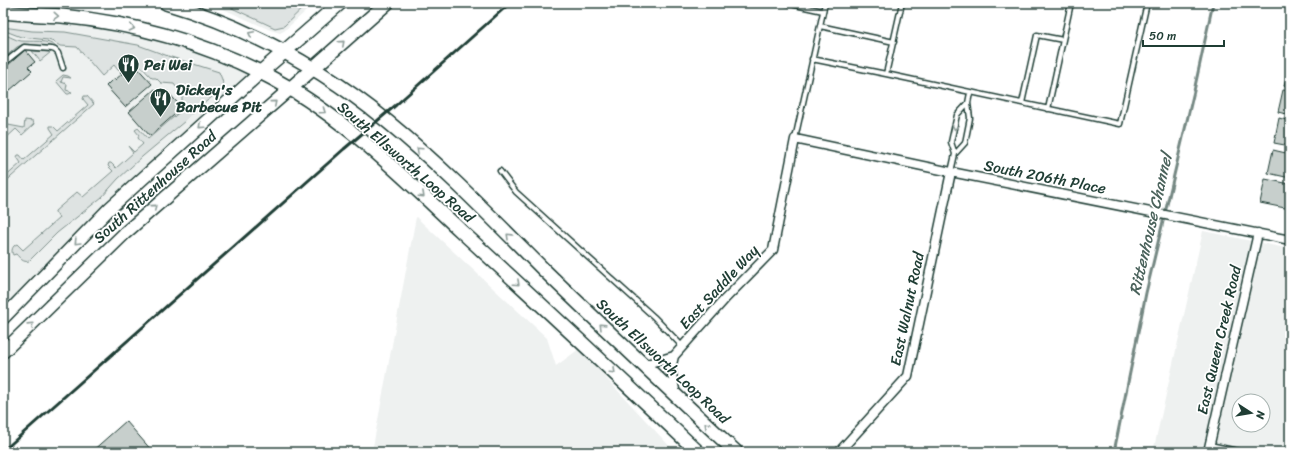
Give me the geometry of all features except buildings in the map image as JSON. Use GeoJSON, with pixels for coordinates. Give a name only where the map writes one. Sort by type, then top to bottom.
{"type":"FeatureCollection","features":[{"type":"Feature","properties":{"kind":"main road","name":"South Ellsworth Loop Road"},"geometry":{"type":"LineString","coordinates":[[166,3],[201,13],[286,52],[353,95],[388,122],[448,176],[736,452]]}},
{"type":"Feature","properties":{"kind":"main road","name":"South Rittenhouse Road"},"geometry":{"type":"LineString","coordinates":[[3,318],[110,208],[340,3]]}},
{"type":"Feature","properties":{"kind":"main road","name":"South Rittenhouse Road"},"geometry":{"type":"LineString","coordinates":[[3,352],[125,233],[387,3]]}},
{"type":"Feature","properties":{"kind":"main road","name":"South Ellsworth Loop Road"},"geometry":{"type":"LineString","coordinates":[[3,12],[64,16],[144,30],[198,46],[261,72],[291,88],[327,114],[388,163],[587,346],[698,452]]}},
{"type":"Feature","properties":{"kind":"street","name":"South 206th Place"},"geometry":{"type":"LineString","coordinates":[[795,139],[1290,240]]}},
{"type":"Feature","properties":{"kind":"street","name":"East Saddle Way"},"geometry":{"type":"LineString","coordinates":[[674,356],[725,299],[773,250],[795,139]]}},
{"type":"Feature","properties":{"kind":"street","name":"East Walnut Road"},"geometry":{"type":"LineString","coordinates":[[839,452],[908,376],[951,172]]}},
{"type":"Feature","properties":{"kind":"street","name":"East Queen Creek Road"},"geometry":{"type":"LineString","coordinates":[[1209,448],[1258,233]]}},
{"type":"Feature","properties":{"kind":"street"},"geometry":{"type":"LineString","coordinates":[[643,364],[674,356],[671,369],[676,395]]}},
{"type":"Feature","properties":{"kind":"lane"},"geometry":{"type":"LineString","coordinates":[[786,3],[823,11]]}},
{"type":"Feature","properties":{"kind":"lane"},"geometry":{"type":"LineString","coordinates":[[795,139],[825,3]]}},
{"type":"Feature","properties":{"kind":"lane"},"geometry":{"type":"LineString","coordinates":[[886,74],[902,3]]}},
{"type":"Feature","properties":{"kind":"lane"},"geometry":{"type":"LineString","coordinates":[[1048,109],[1071,3]]}},
{"type":"Feature","properties":{"kind":"lane"},"geometry":{"type":"LineString","coordinates":[[812,59],[1120,124],[1147,3]]}},
{"type":"Feature","properties":{"kind":"lane"},"geometry":{"type":"LineString","coordinates":[[820,26],[894,42]]}},
{"type":"Feature","properties":{"kind":"lane"},"geometry":{"type":"LineString","coordinates":[[1022,103],[1037,35],[1063,40]]}},
{"type":"Feature","properties":{"kind":"lane"},"geometry":{"type":"LineString","coordinates":[[4,63],[24,47],[52,49],[58,53],[63,68]]}},
{"type":"Feature","properties":{"kind":"lane"},"geometry":{"type":"LineString","coordinates":[[951,172],[955,154],[965,143],[970,118],[968,103],[970,93]]}},
{"type":"Feature","properties":{"kind":"lane"},"geometry":{"type":"LineString","coordinates":[[955,154],[951,142],[957,115],[968,103]]}},
{"type":"Feature","properties":{"kind":"lane"},"geometry":{"type":"LineString","coordinates":[[500,171],[516,192],[654,317],[682,346]]}},
{"type":"Feature","properties":{"kind":"lane"},"geometry":{"type":"LineString","coordinates":[[1209,448],[1242,452]]}},
{"type":"Feature","properties":{"kind":"shaded area"},"geometry":{"type":"Polygon","coordinates":[[[205,3],[315,3],[280,33],[221,8],[205,3]]]}},
{"type":"Feature","properties":{"kind":"shaded area"},"geometry":{"type":"Polygon","coordinates":[[[221,3],[308,3],[284,26],[275,28],[221,3]]]}},
{"type":"Feature","properties":{"kind":"shaded area"},"geometry":{"type":"Polygon","coordinates":[[[3,12],[116,24],[261,72],[3,318],[3,12]]]}},
{"type":"Feature","properties":{"kind":"shaded area"},"geometry":{"type":"Polygon","coordinates":[[[3,27],[32,31],[65,32],[138,45],[219,72],[223,82],[221,90],[143,156],[118,179],[102,197],[57,233],[29,261],[22,260],[16,254],[13,255],[13,247],[17,244],[23,250],[59,218],[55,211],[77,192],[83,197],[113,171],[108,166],[109,163],[116,168],[133,153],[128,146],[134,152],[143,144],[138,138],[139,135],[135,130],[138,128],[148,139],[182,110],[182,95],[174,84],[161,83],[156,78],[152,78],[134,59],[118,70],[114,65],[102,76],[77,47],[60,46],[48,40],[21,37],[3,30],[3,27]]]}},
{"type":"Feature","properties":{"kind":"shaded area"},"geometry":{"type":"Polygon","coordinates":[[[3,34],[19,40],[49,43],[56,47],[24,44],[17,47],[3,59],[3,34]]]}},
{"type":"Feature","properties":{"kind":"shaded area"},"geometry":{"type":"Polygon","coordinates":[[[32,51],[51,52],[40,61],[32,51]]]}},
{"type":"Feature","properties":{"kind":"shaded area"},"geometry":{"type":"Polygon","coordinates":[[[63,75],[71,78],[63,77],[61,82],[67,84],[66,90],[72,92],[69,94],[67,94],[56,81],[63,75]]]}},
{"type":"Feature","properties":{"kind":"shaded area"},"geometry":{"type":"Polygon","coordinates":[[[84,96],[87,96],[94,104],[3,184],[3,179],[21,163],[17,157],[18,155],[20,155],[24,160],[54,134],[50,126],[53,126],[58,131],[88,105],[83,99],[84,96]]]}},
{"type":"Feature","properties":{"kind":"shaded area"},"geometry":{"type":"Polygon","coordinates":[[[25,120],[33,121],[34,124],[22,135],[16,129],[3,141],[3,124],[24,128],[25,120]]]}},
{"type":"Feature","properties":{"kind":"shaded area"},"geometry":{"type":"Polygon","coordinates":[[[416,217],[547,338],[556,366],[579,349],[675,452],[372,452],[416,217]]]}},
{"type":"Feature","properties":{"kind":"shaded area"},"geometry":{"type":"Polygon","coordinates":[[[1203,231],[1290,249],[1290,452],[1153,452],[1203,231]]]}},
{"type":"Feature","properties":{"kind":"waterway","name":"Rittenhouse Channel"},"geometry":{"type":"LineString","coordinates":[[1114,452],[1146,293],[1194,91],[1213,3]]}},
{"type":"Feature","properties":{"kind":"railway"},"geometry":{"type":"LineString","coordinates":[[3,451],[510,3]]}},
{"type":"Feature","properties":{"kind":"place","name":"Pei Wei"},"geometry":{"type":"Point","coordinates":[129,84]}},
{"type":"Feature","properties":{"kind":"place","name":"Dickey's Barbecue Pit"},"geometry":{"type":"Point","coordinates":[160,118]}}]}
